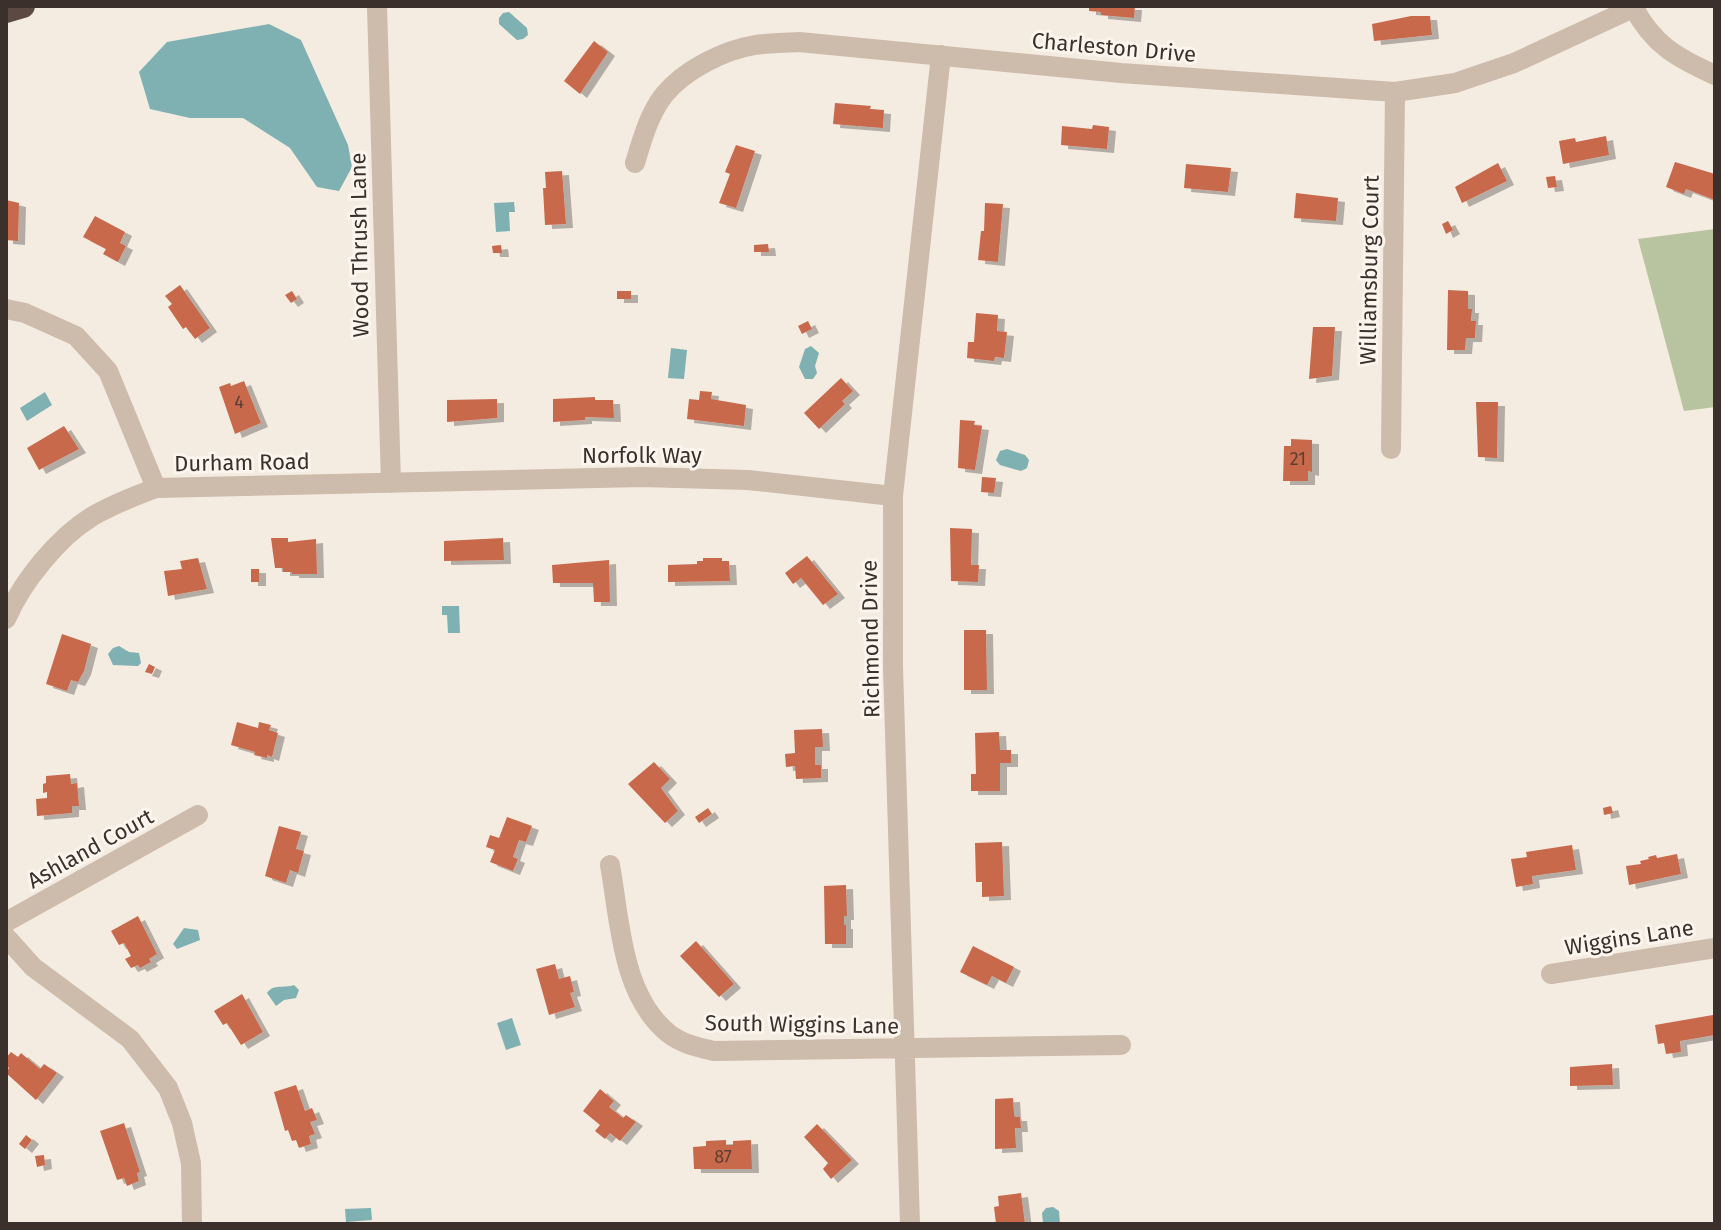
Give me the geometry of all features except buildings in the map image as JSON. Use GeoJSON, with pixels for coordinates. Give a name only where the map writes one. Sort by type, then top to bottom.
{"type":"FeatureCollection","features":[{"type":"Feature","properties":{"kind":"highway"},"geometry":{"type":"LineString","coordinates":[[6,11],[23,6]]}},
{"type":"Feature","properties":{"kind":"street","name":"Wood Thrush Lane"},"geometry":{"type":"LineString","coordinates":[[377,6],[391,483]]}},
{"type":"Feature","properties":{"kind":"street"},"geometry":{"type":"LineString","coordinates":[[1633,7],[1659,44],[1688,63],[1715,75]]}},
{"type":"Feature","properties":{"kind":"street","name":"Charleston Drive"},"geometry":{"type":"LineString","coordinates":[[635,163],[645,129],[664,96],[681,79],[714,58],[753,45],[799,42],[1137,74],[1395,92],[1455,83],[1514,63],[1633,7]]}},
{"type":"Feature","properties":{"kind":"street","name":"Richmond Drive"},"geometry":{"type":"LineString","coordinates":[[910,1224],[893,667],[893,496],[941,55]]}},
{"type":"Feature","properties":{"kind":"street","name":"Williamsburg Court"},"geometry":{"type":"LineString","coordinates":[[1391,449],[1395,92]]}},
{"type":"Feature","properties":{"kind":"street"},"geometry":{"type":"LineString","coordinates":[[6,309],[25,313],[76,336],[108,371],[156,488]]}},
{"type":"Feature","properties":{"kind":"street","name":"Norfolk Way"},"geometry":{"type":"LineString","coordinates":[[391,483],[642,477],[732,479],[893,496]]}},
{"type":"Feature","properties":{"kind":"street","name":"Durham Road"},"geometry":{"type":"LineString","coordinates":[[6,619],[30,577],[68,536],[91,518],[156,488],[391,483]]}},
{"type":"Feature","properties":{"kind":"street","name":"Ashland Court"},"geometry":{"type":"LineString","coordinates":[[6,922],[198,815]]}},
{"type":"Feature","properties":{"kind":"street","name":"South Wiggins Lane"},"geometry":{"type":"LineString","coordinates":[[610,865],[627,962],[638,995],[666,1032],[687,1045],[714,1051],[1121,1045]]}},
{"type":"Feature","properties":{"kind":"street"},"geometry":{"type":"LineString","coordinates":[[6,937],[33,967],[130,1039],[168,1088],[182,1123],[191,1163],[192,1224]]}},
{"type":"Feature","properties":{"kind":"street","name":"Wiggins Lane"},"geometry":{"type":"LineString","coordinates":[[1551,974],[1715,948]]}},
{"type":"Feature","properties":{"kind":"green space"},"geometry":{"type":"Polygon","coordinates":[[[1715,229],[1715,407],[1684,411],[1638,239],[1715,229]]]}},
{"type":"Feature","properties":{"kind":"water"},"geometry":{"type":"Polygon","coordinates":[[[509,12],[527,28],[528,35],[523,39],[517,40],[499,24],[503,13],[509,12]]]}},
{"type":"Feature","properties":{"kind":"water"},"geometry":{"type":"Polygon","coordinates":[[[269,24],[301,40],[348,145],[352,167],[339,191],[317,187],[290,148],[243,118],[190,118],[150,109],[139,72],[167,42],[269,24]]]}},
{"type":"Feature","properties":{"kind":"water"},"geometry":{"type":"Polygon","coordinates":[[[514,202],[515,212],[509,212],[510,231],[496,232],[494,203],[514,202]]]}},
{"type":"Feature","properties":{"kind":"water"},"geometry":{"type":"Polygon","coordinates":[[[811,346],[819,353],[815,366],[817,373],[813,379],[805,379],[799,367],[805,349],[811,346]]]}},
{"type":"Feature","properties":{"kind":"water"},"geometry":{"type":"Polygon","coordinates":[[[671,348],[687,350],[684,379],[668,378],[671,348]]]}},
{"type":"Feature","properties":{"kind":"water"},"geometry":{"type":"Polygon","coordinates":[[[45,392],[52,405],[27,421],[20,408],[45,392]]]}},
{"type":"Feature","properties":{"kind":"water"},"geometry":{"type":"Polygon","coordinates":[[[1007,449],[1025,455],[1029,460],[1027,468],[1021,471],[1000,465],[996,460],[1000,451],[1007,449]]]}},
{"type":"Feature","properties":{"kind":"water"},"geometry":{"type":"Polygon","coordinates":[[[442,606],[459,606],[460,633],[448,633],[447,615],[442,615],[442,606]]]}},
{"type":"Feature","properties":{"kind":"water"},"geometry":{"type":"Polygon","coordinates":[[[119,646],[139,653],[141,663],[138,666],[113,665],[108,654],[119,646]]]}},
{"type":"Feature","properties":{"kind":"water"},"geometry":{"type":"Polygon","coordinates":[[[184,928],[198,930],[200,940],[177,949],[173,944],[184,928]]]}},
{"type":"Feature","properties":{"kind":"water"},"geometry":{"type":"Polygon","coordinates":[[[294,985],[299,990],[296,998],[284,1000],[276,1006],[267,993],[276,987],[294,985]]]}},
{"type":"Feature","properties":{"kind":"water"},"geometry":{"type":"Polygon","coordinates":[[[512,1018],[521,1045],[506,1050],[497,1023],[512,1018]]]}},
{"type":"Feature","properties":{"kind":"water"},"geometry":{"type":"Polygon","coordinates":[[[1053,1207],[1059,1211],[1060,1224],[1043,1224],[1042,1213],[1046,1208],[1053,1207]]]}},
{"type":"Feature","properties":{"kind":"water"},"geometry":{"type":"Polygon","coordinates":[[[371,1208],[372,1220],[346,1222],[345,1209],[371,1208]]]}}]}
